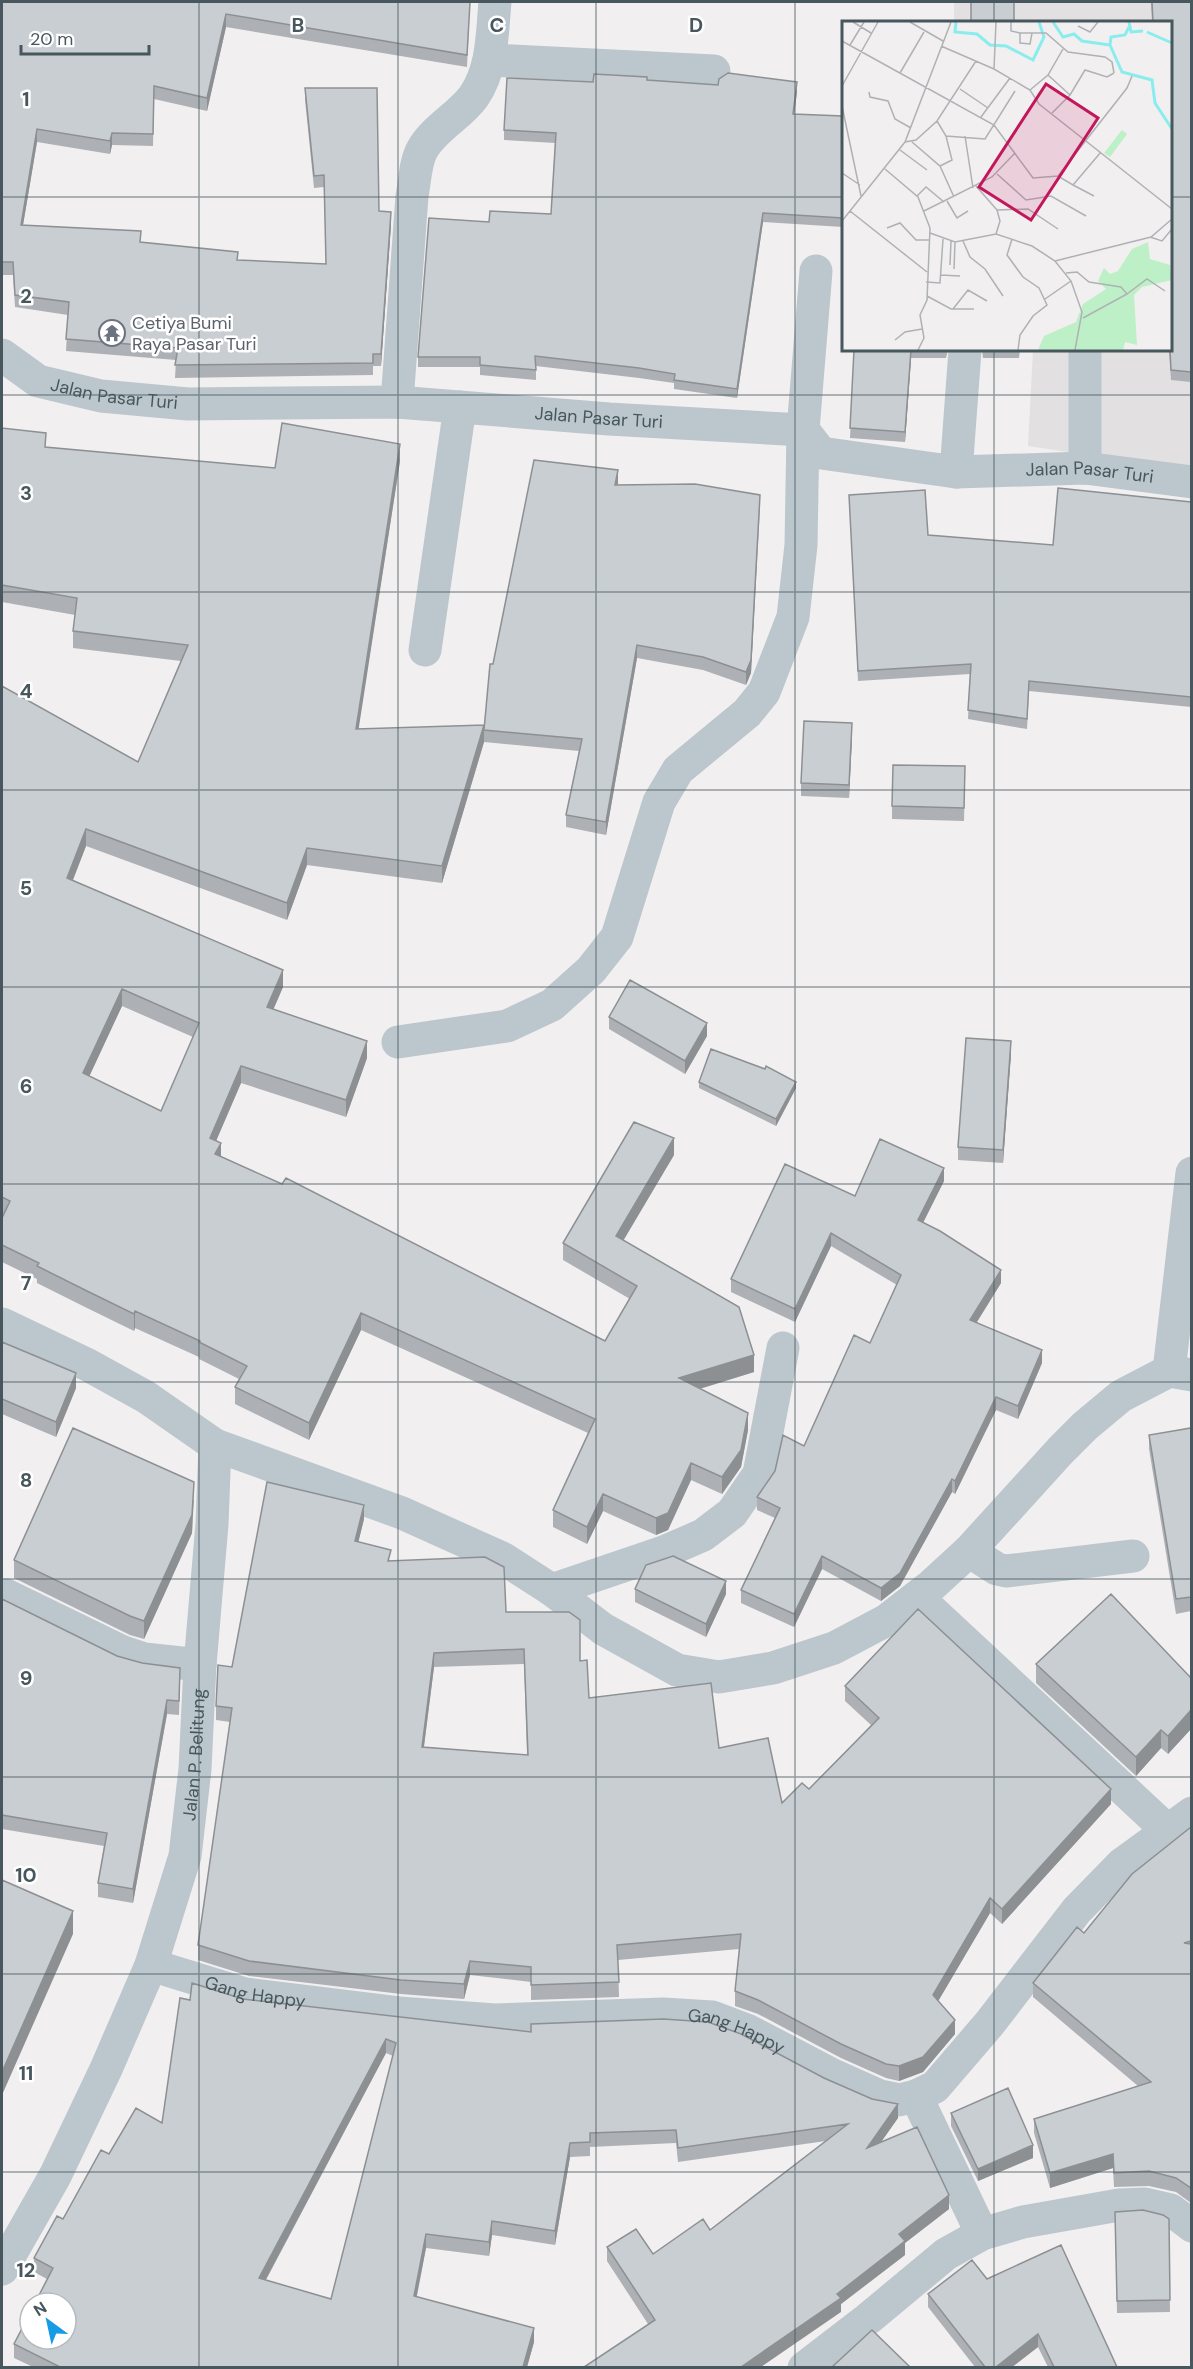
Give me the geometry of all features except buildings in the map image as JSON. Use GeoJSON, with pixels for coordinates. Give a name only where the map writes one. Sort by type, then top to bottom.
{"type":"FeatureCollection","features":[{"type":"Feature","properties":{"kind":"street"},"geometry":{"type":"LineString","coordinates":[[397,402],[412,196],[418,165],[422,151],[474,96],[490,60],[495,2]]}},
{"type":"Feature","properties":{"kind":"street"},"geometry":{"type":"LineString","coordinates":[[490,60],[714,71]]}},
{"type":"Feature","properties":{"kind":"street"},"geometry":{"type":"LineString","coordinates":[[398,1041],[507,1026],[552,1005],[591,970],[617,937],[659,802],[678,770],[747,713],[764,692],[793,617],[801,545],[803,430],[816,271]]}},
{"type":"Feature","properties":{"kind":"street"},"geometry":{"type":"LineString","coordinates":[[956,472],[965,351]]}},
{"type":"Feature","properties":{"kind":"street"},"geometry":{"type":"LineString","coordinates":[[1085,351],[1085,468]]}},
{"type":"Feature","properties":{"kind":"street","name":"Jalan Pasar Turi"},"geometry":{"type":"LineString","coordinates":[[2,355],[38,381],[101,396],[188,404],[397,402],[609,419],[803,430],[821,453],[956,472],[1085,468],[1191,482]]}},
{"type":"Feature","properties":{"kind":"street"},"geometry":{"type":"LineString","coordinates":[[425,650],[460,407]]}},
{"type":"Feature","properties":{"kind":"street"},"geometry":{"type":"LineString","coordinates":[[2,1324],[88,1365],[146,1397],[215,1446],[402,1513],[504,1558],[552,1590],[603,1629],[677,1670],[719,1677],[773,1668],[834,1648],[888,1620],[969,1551],[1085,1426],[1121,1396],[1180,1373],[1191,1173]]}},
{"type":"Feature","properties":{"kind":"street"},"geometry":{"type":"LineString","coordinates":[[552,1590],[664,1552],[703,1535],[732,1513],[759,1474],[783,1348]]}},
{"type":"Feature","properties":{"kind":"street","name":"Jalan P. Belitung"},"geometry":{"type":"LineString","coordinates":[[2,2270],[55,2176],[106,2069],[151,1965],[185,1856],[195,1769],[200,1665],[212,1524],[215,1446]]}},
{"type":"Feature","properties":{"kind":"street"},"geometry":{"type":"LineString","coordinates":[[969,1551],[997,1569],[1006,1570],[1132,1556]]}},
{"type":"Feature","properties":{"kind":"street"},"geometry":{"type":"LineString","coordinates":[[6,1595],[123,1652],[144,1659],[200,1665]]}},
{"type":"Feature","properties":{"kind":"street"},"geometry":{"type":"LineString","coordinates":[[916,1597],[1179,1822]]}},
{"type":"Feature","properties":{"kind":"street","name":"Gang Happy"},"geometry":{"type":"LineString","coordinates":[[151,1965],[245,1994],[399,2013],[495,2020],[663,2014],[712,2017],[749,2031],[833,2075],[880,2096],[898,2100],[916,2096],[935,2087],[989,2024],[1077,1910],[1122,1864],[1179,1822]]}},
{"type":"Feature","properties":{"kind":"street"},"geometry":{"type":"LineString","coordinates":[[916,2096],[982,2234]]}},
{"type":"Feature","properties":{"kind":"street"},"geometry":{"type":"LineString","coordinates":[[804,2367],[869,2318],[946,2254],[982,2234],[1023,2222],[1119,2205],[1144,2204],[1171,2210],[1191,2226]]}},
{"type":"Feature","properties":{"kind":"shaded area"},"geometry":{"type":"Polygon","coordinates":[[[954,2],[1191,2],[1191,471],[1028,446],[1033,351],[1172,351],[1172,21],[954,21],[954,2]]]}},
{"type":"Feature","properties":{"kind":"place","name":"Cetiya Bumi Raya Pasar Turi"},"geometry":{"type":"Point","coordinates":[112,333]}}]}
